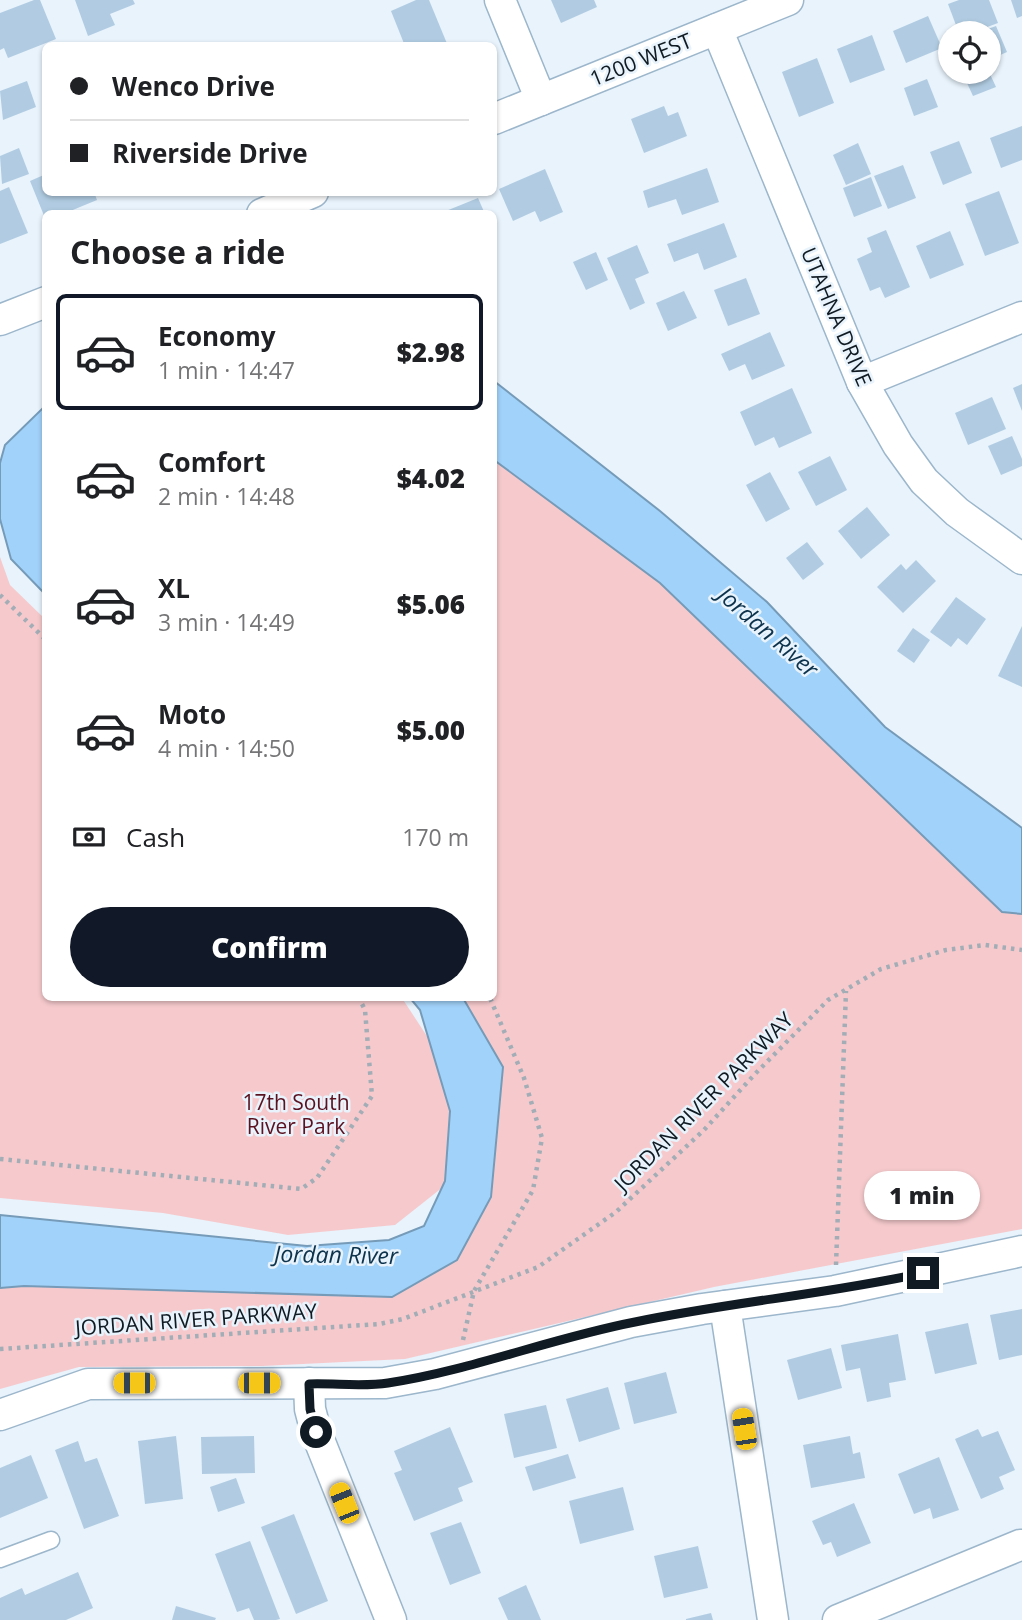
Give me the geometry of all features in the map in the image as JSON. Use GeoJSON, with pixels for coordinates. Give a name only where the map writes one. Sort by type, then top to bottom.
{"type":"FeatureCollection","features":[{"type":"Feature","properties":{"kind":"street"},"geometry":{"type":"LineString","coordinates":[[500,0],[541,100]]}},
{"type":"Feature","properties":{"kind":"street","name":"1200 WEST"},"geometry":{"type":"LineString","coordinates":[[497,118],[788,0]]}},
{"type":"Feature","properties":{"kind":"street","name":"UTAHNA DRIVE"},"geometry":{"type":"LineString","coordinates":[[717,29],[862,382],[898,445],[924,481],[957,512],[1022,559]]}},
{"type":"Feature","properties":{"kind":"street"},"geometry":{"type":"LineString","coordinates":[[271,210],[304,196]]}},
{"type":"Feature","properties":{"kind":"street"},"geometry":{"type":"LineString","coordinates":[[0,320],[42,304]]}},
{"type":"Feature","properties":{"kind":"street"},"geometry":{"type":"LineString","coordinates":[[862,382],[1022,317]]}},
{"type":"Feature","properties":{"kind":"street"},"geometry":{"type":"LineString","coordinates":[[0,1415],[88,1384],[385,1383],[466,1366],[631,1322],[835,1291],[1022,1251]]}},
{"type":"Feature","properties":{"kind":"street"},"geometry":{"type":"LineString","coordinates":[[725,1306],[773,1620]]}},
{"type":"Feature","properties":{"kind":"street"},"geometry":{"type":"LineString","coordinates":[[309,1384],[310,1409],[316,1432],[391,1620]]}},
{"type":"Feature","properties":{"kind":"street"},"geometry":{"type":"LineString","coordinates":[[838,1620],[1020,1545]]}},
{"type":"Feature","properties":{"kind":"lane"},"geometry":{"type":"LineString","coordinates":[[0,1559],[51,1539]]}},
{"type":"Feature","properties":{"kind":"path"},"geometry":{"type":"LineString","coordinates":[[0,595],[42,636]]}},
{"type":"Feature","properties":{"kind":"path","name":"JORDAN RIVER PARKWAY"},"geometry":{"type":"LineString","coordinates":[[0,1349],[379,1324],[403,1319],[538,1267],[615,1212],[704,1130],[828,1000],[881,969],[946,950],[985,945],[1022,950]]}},
{"type":"Feature","properties":{"kind":"path"},"geometry":{"type":"LineString","coordinates":[[835,1291],[846,990]]}},
{"type":"Feature","properties":{"kind":"path"},"geometry":{"type":"LineString","coordinates":[[0,1159],[301,1189],[317,1178],[372,1096],[365,1010],[360,1001]]}},
{"type":"Feature","properties":{"kind":"path"},"geometry":{"type":"LineString","coordinates":[[466,1366],[463,1342],[474,1291],[533,1190],[542,1138],[524,1078],[491,1001]]}},
{"type":"Feature","properties":{"kind":"green space"},"geometry":{"type":"Polygon","coordinates":[[[497,462],[660,583],[1002,912],[1022,914],[1022,1229],[714,1287],[405,1359],[262,1366],[79,1367],[0,1389],[0,1288],[457,1260],[491,1197],[503,1067],[465,1001],[497,1001],[497,462]]]}},
{"type":"Feature","properties":{"kind":"green space","name":"17th South River Park"},"geometry":{"type":"Polygon","coordinates":[[[0,557],[10,585],[42,616],[42,1001],[404,1001],[453,1076],[459,1150],[443,1187],[395,1225],[288,1235],[163,1213],[0,1198],[0,557]]]}},
{"type":"Feature","properties":{"kind":"water","name":"Jordan River"},"geometry":{"type":"Polygon","coordinates":[[[497,383],[660,511],[767,602],[885,727],[1022,828],[1022,914],[1002,912],[660,583],[497,462],[497,383]]]}},
{"type":"Feature","properties":{"kind":"water"},"geometry":{"type":"Polygon","coordinates":[[[42,409],[42,591],[11,559],[0,519],[0,463],[5,445],[42,409]]]}},
{"type":"Feature","properties":{"kind":"water","name":"Jordan River"},"geometry":{"type":"Polygon","coordinates":[[[412,1001],[465,1001],[503,1067],[491,1197],[457,1260],[392,1297],[24,1286],[0,1288],[0,1215],[307,1246],[389,1240],[424,1226],[445,1181],[450,1111],[420,1010],[412,1001]]]}},
{"type":"Feature","properties":{"kind":"building"},"geometry":{"type":"Polygon","coordinates":[[[40,0],[56,39],[42,42],[42,45],[8,58],[4,48],[0,50],[0,13],[40,0]]]}},
{"type":"Feature","properties":{"kind":"building"},"geometry":{"type":"Polygon","coordinates":[[[75,0],[133,0],[135,4],[110,14],[115,25],[88,36],[75,0]]]}},
{"type":"Feature","properties":{"kind":"building"},"geometry":{"type":"Polygon","coordinates":[[[416,0],[429,0],[446,42],[403,42],[391,11],[416,0]]]}},
{"type":"Feature","properties":{"kind":"building"},"geometry":{"type":"Polygon","coordinates":[[[551,0],[594,0],[597,7],[561,23],[551,0]]]}},
{"type":"Feature","properties":{"kind":"building"},"geometry":{"type":"Polygon","coordinates":[[[959,0],[989,0],[997,21],[954,21],[948,4],[959,0]]]}},
{"type":"Feature","properties":{"kind":"building"},"geometry":{"type":"Polygon","coordinates":[[[1011,0],[1022,0],[1022,16],[1017,18],[1011,0]]]}},
{"type":"Feature","properties":{"kind":"building"},"geometry":{"type":"Polygon","coordinates":[[[928,16],[938,39],[938,50],[906,63],[893,31],[928,16]]]}},
{"type":"Feature","properties":{"kind":"building"},"geometry":{"type":"Polygon","coordinates":[[[872,35],[885,70],[850,83],[837,49],[872,35]]]}},
{"type":"Feature","properties":{"kind":"building"},"geometry":{"type":"Polygon","coordinates":[[[1001,38],[1007,52],[1001,55],[1001,38]]]}},
{"type":"Feature","properties":{"kind":"building"},"geometry":{"type":"Polygon","coordinates":[[[817,58],[834,103],[799,117],[782,72],[817,58]]]}},
{"type":"Feature","properties":{"kind":"building"},"geometry":{"type":"Polygon","coordinates":[[[927,79],[938,107],[914,116],[904,88],[927,79]]]}},
{"type":"Feature","properties":{"kind":"building"},"geometry":{"type":"Polygon","coordinates":[[[27,81],[36,107],[3,120],[0,91],[27,81]]]}},
{"type":"Feature","properties":{"kind":"building"},"geometry":{"type":"Polygon","coordinates":[[[968,84],[995,84],[996,87],[973,96],[968,84]]]}},
{"type":"Feature","properties":{"kind":"building"},"geometry":{"type":"Polygon","coordinates":[[[664,106],[668,116],[678,112],[687,136],[644,153],[631,119],[664,106]]]}},
{"type":"Feature","properties":{"kind":"building"},"geometry":{"type":"Polygon","coordinates":[[[1022,126],[1022,160],[1001,168],[990,138],[1022,126]]]}},
{"type":"Feature","properties":{"kind":"building"},"geometry":{"type":"Polygon","coordinates":[[[959,141],[972,173],[943,185],[930,152],[959,141]]]}},
{"type":"Feature","properties":{"kind":"building"},"geometry":{"type":"Polygon","coordinates":[[[858,143],[871,174],[846,185],[833,155],[858,143]]]}},
{"type":"Feature","properties":{"kind":"building"},"geometry":{"type":"Polygon","coordinates":[[[19,148],[29,174],[2,184],[0,156],[19,148]]]}},
{"type":"Feature","properties":{"kind":"building"},"geometry":{"type":"Polygon","coordinates":[[[903,165],[916,198],[888,209],[874,176],[903,165]]]}},
{"type":"Feature","properties":{"kind":"building"},"geometry":{"type":"Polygon","coordinates":[[[707,168],[719,202],[682,215],[676,199],[648,208],[643,191],[707,168]]]}},
{"type":"Feature","properties":{"kind":"building"},"geometry":{"type":"Polygon","coordinates":[[[545,169],[563,212],[540,222],[535,211],[513,221],[499,189],[545,169]]]}},
{"type":"Feature","properties":{"kind":"building"},"geometry":{"type":"Polygon","coordinates":[[[42,176],[42,196],[96,196],[97,200],[73,210],[42,211],[30,181],[42,176]]]}},
{"type":"Feature","properties":{"kind":"building"},"geometry":{"type":"Polygon","coordinates":[[[871,177],[882,206],[854,217],[843,188],[871,177]]]}},
{"type":"Feature","properties":{"kind":"building"},"geometry":{"type":"Polygon","coordinates":[[[9,187],[28,233],[0,244],[0,191],[9,187]]]}},
{"type":"Feature","properties":{"kind":"building"},"geometry":{"type":"Polygon","coordinates":[[[999,191],[1019,243],[985,256],[965,204],[999,191]]]}},
{"type":"Feature","properties":{"kind":"building"},"geometry":{"type":"Polygon","coordinates":[[[478,198],[483,210],[448,210],[478,198]]]}},
{"type":"Feature","properties":{"kind":"building"},"geometry":{"type":"Polygon","coordinates":[[[724,223],[737,257],[704,270],[698,253],[674,262],[667,244],[724,223]]]}},
{"type":"Feature","properties":{"kind":"building"},"geometry":{"type":"Polygon","coordinates":[[[886,230],[910,287],[885,298],[880,287],[870,291],[857,259],[872,252],[867,238],[886,230]]]}},
{"type":"Feature","properties":{"kind":"building"},"geometry":{"type":"Polygon","coordinates":[[[950,231],[964,265],[930,279],[916,246],[950,231]]]}},
{"type":"Feature","properties":{"kind":"building"},"geometry":{"type":"Polygon","coordinates":[[[637,245],[649,273],[635,279],[645,303],[630,310],[607,258],[637,245]]]}},
{"type":"Feature","properties":{"kind":"building"},"geometry":{"type":"Polygon","coordinates":[[[596,252],[608,280],[586,290],[573,262],[596,252]]]}},
{"type":"Feature","properties":{"kind":"building"},"geometry":{"type":"Polygon","coordinates":[[[746,278],[760,314],[728,326],[714,290],[746,278]]]}},
{"type":"Feature","properties":{"kind":"building"},"geometry":{"type":"Polygon","coordinates":[[[684,291],[697,318],[668,331],[656,303],[684,291]]]}},
{"type":"Feature","properties":{"kind":"building"},"geometry":{"type":"Polygon","coordinates":[[[770,332],[785,366],[752,380],[745,364],[729,371],[721,354],[770,332]]]}},
{"type":"Feature","properties":{"kind":"building"},"geometry":{"type":"Polygon","coordinates":[[[1022,384],[1022,411],[1013,388],[1022,384]]]}},
{"type":"Feature","properties":{"kind":"building"},"geometry":{"type":"Polygon","coordinates":[[[792,388],[812,433],[779,448],[774,437],[755,446],[740,412],[792,388]]]}},
{"type":"Feature","properties":{"kind":"building"},"geometry":{"type":"Polygon","coordinates":[[[992,397],[1006,429],[968,445],[955,413],[992,397]]]}},
{"type":"Feature","properties":{"kind":"building"},"geometry":{"type":"Polygon","coordinates":[[[1012,436],[1022,459],[1022,466],[1001,475],[988,446],[1012,436]]]}},
{"type":"Feature","properties":{"kind":"building"},"geometry":{"type":"Polygon","coordinates":[[[830,456],[847,490],[816,506],[798,472],[830,456]]]}},
{"type":"Feature","properties":{"kind":"building"},"geometry":{"type":"Polygon","coordinates":[[[770,472],[790,509],[766,522],[746,485],[770,472]]]}},
{"type":"Feature","properties":{"kind":"building"},"geometry":{"type":"Polygon","coordinates":[[[867,507],[890,535],[861,559],[838,531],[867,507]]]}},
{"type":"Feature","properties":{"kind":"building"},"geometry":{"type":"Polygon","coordinates":[[[807,542],[824,564],[803,580],[786,558],[807,542]]]}},
{"type":"Feature","properties":{"kind":"building"},"geometry":{"type":"Polygon","coordinates":[[[916,560],[936,581],[903,613],[877,587],[901,564],[906,570],[916,560]]]}},
{"type":"Feature","properties":{"kind":"building"},"geometry":{"type":"Polygon","coordinates":[[[956,597],[986,619],[967,645],[958,638],[951,647],[930,632],[956,597]]]}},
{"type":"Feature","properties":{"kind":"building"},"geometry":{"type":"Polygon","coordinates":[[[1022,626],[1022,687],[998,676],[1022,626]]]}},
{"type":"Feature","properties":{"kind":"building"},"geometry":{"type":"Polygon","coordinates":[[[913,628],[930,640],[914,663],[897,651],[913,628]]]}},
{"type":"Feature","properties":{"kind":"building"},"geometry":{"type":"Polygon","coordinates":[[[1022,1309],[1022,1355],[999,1360],[990,1315],[1022,1309]]]}},
{"type":"Feature","properties":{"kind":"building"},"geometry":{"type":"Polygon","coordinates":[[[968,1323],[977,1364],[935,1374],[925,1332],[968,1323]]]}},
{"type":"Feature","properties":{"kind":"building"},"geometry":{"type":"Polygon","coordinates":[[[898,1334],[906,1380],[889,1383],[891,1397],[867,1402],[860,1368],[846,1371],[841,1345],[898,1334]]]}},
{"type":"Feature","properties":{"kind":"building"},"geometry":{"type":"Polygon","coordinates":[[[831,1348],[842,1388],[798,1400],[787,1360],[831,1348]]]}},
{"type":"Feature","properties":{"kind":"building"},"geometry":{"type":"Polygon","coordinates":[[[666,1372],[677,1413],[634,1424],[624,1383],[666,1372]]]}},
{"type":"Feature","properties":{"kind":"building"},"geometry":{"type":"Polygon","coordinates":[[[608,1387],[620,1429],[579,1442],[566,1399],[608,1387]]]}},
{"type":"Feature","properties":{"kind":"building"},"geometry":{"type":"Polygon","coordinates":[[[546,1405],[557,1448],[514,1458],[504,1414],[546,1405]]]}},
{"type":"Feature","properties":{"kind":"building"},"geometry":{"type":"Polygon","coordinates":[[[450,1427],[473,1482],[458,1488],[463,1501],[414,1521],[394,1473],[402,1470],[394,1451],[450,1427]]]}},
{"type":"Feature","properties":{"kind":"building"},"geometry":{"type":"Polygon","coordinates":[[[978,1429],[982,1437],[998,1431],[1015,1470],[999,1477],[1004,1489],[981,1499],[955,1439],[978,1429]]]}},
{"type":"Feature","properties":{"kind":"building"},"geometry":{"type":"Polygon","coordinates":[[[176,1436],[183,1499],[145,1504],[138,1441],[176,1436]]]}},
{"type":"Feature","properties":{"kind":"building"},"geometry":{"type":"Polygon","coordinates":[[[254,1436],[255,1473],[202,1474],[201,1437],[254,1436]]]}},
{"type":"Feature","properties":{"kind":"building"},"geometry":{"type":"Polygon","coordinates":[[[850,1436],[853,1454],[860,1452],[865,1478],[811,1488],[803,1445],[850,1436]]]}},
{"type":"Feature","properties":{"kind":"building"},"geometry":{"type":"Polygon","coordinates":[[[78,1441],[85,1462],[97,1458],[119,1516],[84,1529],[55,1450],[78,1441]]]}},
{"type":"Feature","properties":{"kind":"building"},"geometry":{"type":"Polygon","coordinates":[[[568,1454],[576,1478],[533,1491],[525,1467],[568,1454]]]}},
{"type":"Feature","properties":{"kind":"building"},"geometry":{"type":"Polygon","coordinates":[[[31,1455],[48,1498],[0,1518],[0,1468],[31,1455]]]}},
{"type":"Feature","properties":{"kind":"building"},"geometry":{"type":"Polygon","coordinates":[[[939,1457],[959,1510],[933,1519],[930,1508],[914,1514],[898,1474],[939,1457]]]}},
{"type":"Feature","properties":{"kind":"building"},"geometry":{"type":"Polygon","coordinates":[[[236,1478],[245,1503],[218,1512],[210,1487],[236,1478]]]}},
{"type":"Feature","properties":{"kind":"building"},"geometry":{"type":"Polygon","coordinates":[[[623,1487],[634,1530],[580,1544],[569,1501],[623,1487]]]}},
{"type":"Feature","properties":{"kind":"building"},"geometry":{"type":"Polygon","coordinates":[[[854,1503],[871,1543],[837,1557],[831,1542],[823,1545],[812,1521],[854,1503]]]}},
{"type":"Feature","properties":{"kind":"building"},"geometry":{"type":"Polygon","coordinates":[[[294,1514],[328,1601],[296,1614],[261,1527],[294,1514]]]}},
{"type":"Feature","properties":{"kind":"building"},"geometry":{"type":"Polygon","coordinates":[[[461,1522],[481,1573],[450,1585],[430,1533],[461,1522]]]}},
{"type":"Feature","properties":{"kind":"building"},"geometry":{"type":"Polygon","coordinates":[[[250,1541],[280,1619],[254,1620],[249,1608],[237,1612],[215,1554],[250,1541]]]}},
{"type":"Feature","properties":{"kind":"building"},"geometry":{"type":"Polygon","coordinates":[[[698,1546],[708,1588],[664,1598],[654,1556],[698,1546]]]}},
{"type":"Feature","properties":{"kind":"building"},"geometry":{"type":"Polygon","coordinates":[[[78,1572],[93,1608],[66,1620],[0,1620],[0,1598],[22,1588],[25,1595],[78,1572]]]}},
{"type":"Feature","properties":{"kind":"building"},"geometry":{"type":"Polygon","coordinates":[[[526,1585],[541,1620],[508,1620],[498,1598],[526,1585]]]}},
{"type":"Feature","properties":{"kind":"building"},"geometry":{"type":"Polygon","coordinates":[[[176,1606],[216,1618],[172,1620],[176,1606]]]}},
{"type":"Feature","properties":{"kind":"building"},"geometry":{"type":"Polygon","coordinates":[[[711,1613],[713,1620],[686,1620],[686,1619],[711,1613]]]}},
{"type":"Feature","properties":{"kind":"route"},"geometry":{"type":"LineString","coordinates":[[316,1432],[310,1409],[309,1384],[385,1383],[435,1374],[631,1322],[702,1308],[835,1291],[923,1273]]}}]}
